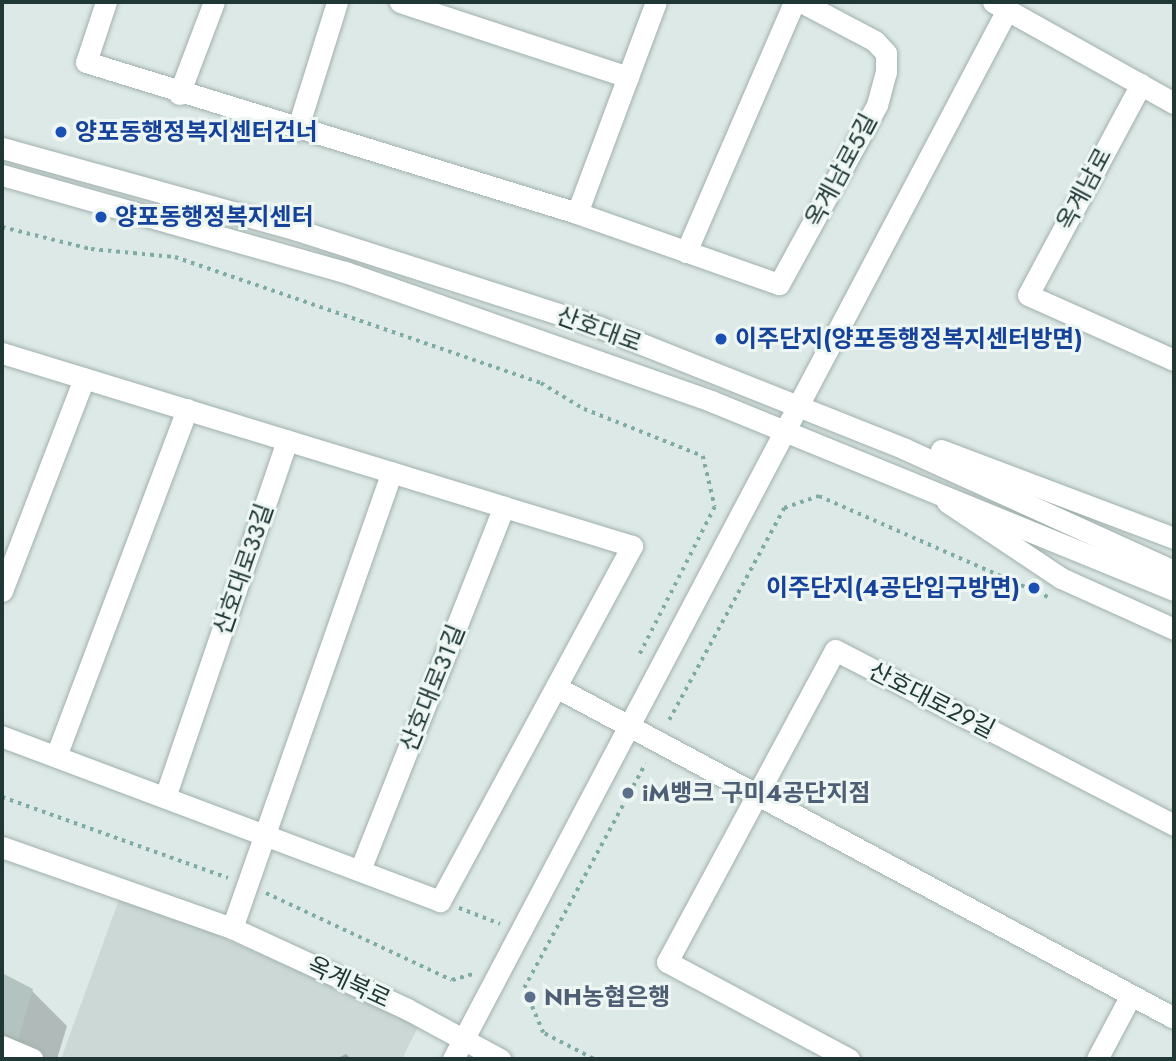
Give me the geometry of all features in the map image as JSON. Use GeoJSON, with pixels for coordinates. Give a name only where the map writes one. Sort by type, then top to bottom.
{"type":"FeatureCollection","features":[{"type":"Feature","properties":{"kind":"street","name":"옥계남로5길"},"geometry":{"type":"LineString","coordinates":[[106,2],[86,62],[179,94],[577,213],[779,284],[877,105],[886,72],[883,47],[801,2]]}},
{"type":"Feature","properties":{"kind":"street"},"geometry":{"type":"LineString","coordinates":[[179,94],[214,2]]}},
{"type":"Feature","properties":{"kind":"street"},"geometry":{"type":"LineString","coordinates":[[297,130],[337,2]]}},
{"type":"Feature","properties":{"kind":"street"},"geometry":{"type":"LineString","coordinates":[[400,2],[628,77]]}},
{"type":"Feature","properties":{"kind":"street"},"geometry":{"type":"LineString","coordinates":[[577,213],[656,2]]}},
{"type":"Feature","properties":{"kind":"street"},"geometry":{"type":"LineString","coordinates":[[686,252],[794,2]]}},
{"type":"Feature","properties":{"kind":"street"},"geometry":{"type":"LineString","coordinates":[[453,1059],[798,408],[1000,6],[1174,103]]}},
{"type":"Feature","properties":{"kind":"street","name":"옥계남로"},"geometry":{"type":"LineString","coordinates":[[1140,84],[1028,295],[1174,360]]}},
{"type":"Feature","properties":{"kind":"street","name":"산호대로"},"geometry":{"type":"LineString","coordinates":[[2,148],[458,279],[599,327],[994,487],[1174,571]]}},
{"type":"Feature","properties":{"kind":"street","name":"산호대로"},"geometry":{"type":"LineString","coordinates":[[2,175],[345,272],[786,429],[1174,590]]}},
{"type":"Feature","properties":{"kind":"street"},"geometry":{"type":"LineString","coordinates":[[2,353],[632,546],[440,901],[2,736]]}},
{"type":"Feature","properties":{"kind":"street"},"geometry":{"type":"LineString","coordinates":[[2,591],[83,378]]}},
{"type":"Feature","properties":{"kind":"street"},"geometry":{"type":"LineString","coordinates":[[798,408],[919,442],[1174,538]]}},
{"type":"Feature","properties":{"kind":"street"},"geometry":{"type":"LineString","coordinates":[[56,756],[187,409]]}},
{"type":"Feature","properties":{"kind":"street","name":"산호대로33길"},"geometry":{"type":"LineString","coordinates":[[164,797],[287,440]]}},
{"type":"Feature","properties":{"kind":"street"},"geometry":{"type":"LineString","coordinates":[[232,928],[262,833],[391,472]]}},
{"type":"Feature","properties":{"kind":"street"},"geometry":{"type":"LineString","coordinates":[[926,485],[967,519],[1051,572],[1174,629]]}},
{"type":"Feature","properties":{"kind":"street","name":"산호대로31길"},"geometry":{"type":"LineString","coordinates":[[360,870],[503,507]]}},
{"type":"Feature","properties":{"kind":"street","name":"산호대로29길"},"geometry":{"type":"LineString","coordinates":[[839,1057],[667,962],[835,650],[1174,825]]}},
{"type":"Feature","properties":{"kind":"street"},"geometry":{"type":"LineString","coordinates":[[556,687],[1174,1018]]}},
{"type":"Feature","properties":{"kind":"street","name":"옥계북로"},"geometry":{"type":"LineString","coordinates":[[2,847],[232,928],[500,1059]]}},
{"type":"Feature","properties":{"kind":"street"},"geometry":{"type":"LineString","coordinates":[[1097,1059],[1131,995]]}},
{"type":"Feature","properties":{"kind":"street"},"geometry":{"type":"LineString","coordinates":[[2,1046],[32,1059]]}},
{"type":"Feature","properties":{"kind":"path"},"geometry":{"type":"LineString","coordinates":[[2,227],[91,249],[176,257],[541,383],[584,409],[703,456],[715,507],[635,665]]}},
{"type":"Feature","properties":{"kind":"path"},"geometry":{"type":"LineString","coordinates":[[669,720],[784,508],[819,496],[1062,603]]}},
{"type":"Feature","properties":{"kind":"path"},"geometry":{"type":"LineString","coordinates":[[593,1059],[543,1033],[524,988],[645,764]]}},
{"type":"Feature","properties":{"kind":"path"},"geometry":{"type":"LineString","coordinates":[[2,797],[230,879]]}},
{"type":"Feature","properties":{"kind":"path"},"geometry":{"type":"LineString","coordinates":[[440,901],[504,925]]}},
{"type":"Feature","properties":{"kind":"shaded area"},"geometry":{"type":"Polygon","coordinates":[[[120,897],[181,919],[419,1025],[402,1059],[61,1059],[120,897]]]}},
{"type":"Feature","properties":{"kind":"building"},"geometry":{"type":"Polygon","coordinates":[[[2,973],[33,989],[18,1040],[2,1032],[2,973]]]}},
{"type":"Feature","properties":{"kind":"place","name":"양포동행정복지센터건너"},"geometry":{"type":"Point","coordinates":[61,132]}},
{"type":"Feature","properties":{"kind":"place","name":"양포동행정복지센터"},"geometry":{"type":"Point","coordinates":[101,217]}},
{"type":"Feature","properties":{"kind":"place","name":"이주단지(양포동행정복지센터방면)"},"geometry":{"type":"Point","coordinates":[721,339]}},
{"type":"Feature","properties":{"kind":"place","name":"이주단지(4공단입구방면)"},"geometry":{"type":"Point","coordinates":[1034,588]}},
{"type":"Feature","properties":{"kind":"place","name":"iM뱅크 구미4공단지점"},"geometry":{"type":"Point","coordinates":[628,793]}},
{"type":"Feature","properties":{"kind":"place","name":"NH농협은행"},"geometry":{"type":"Point","coordinates":[530,997]}}]}
